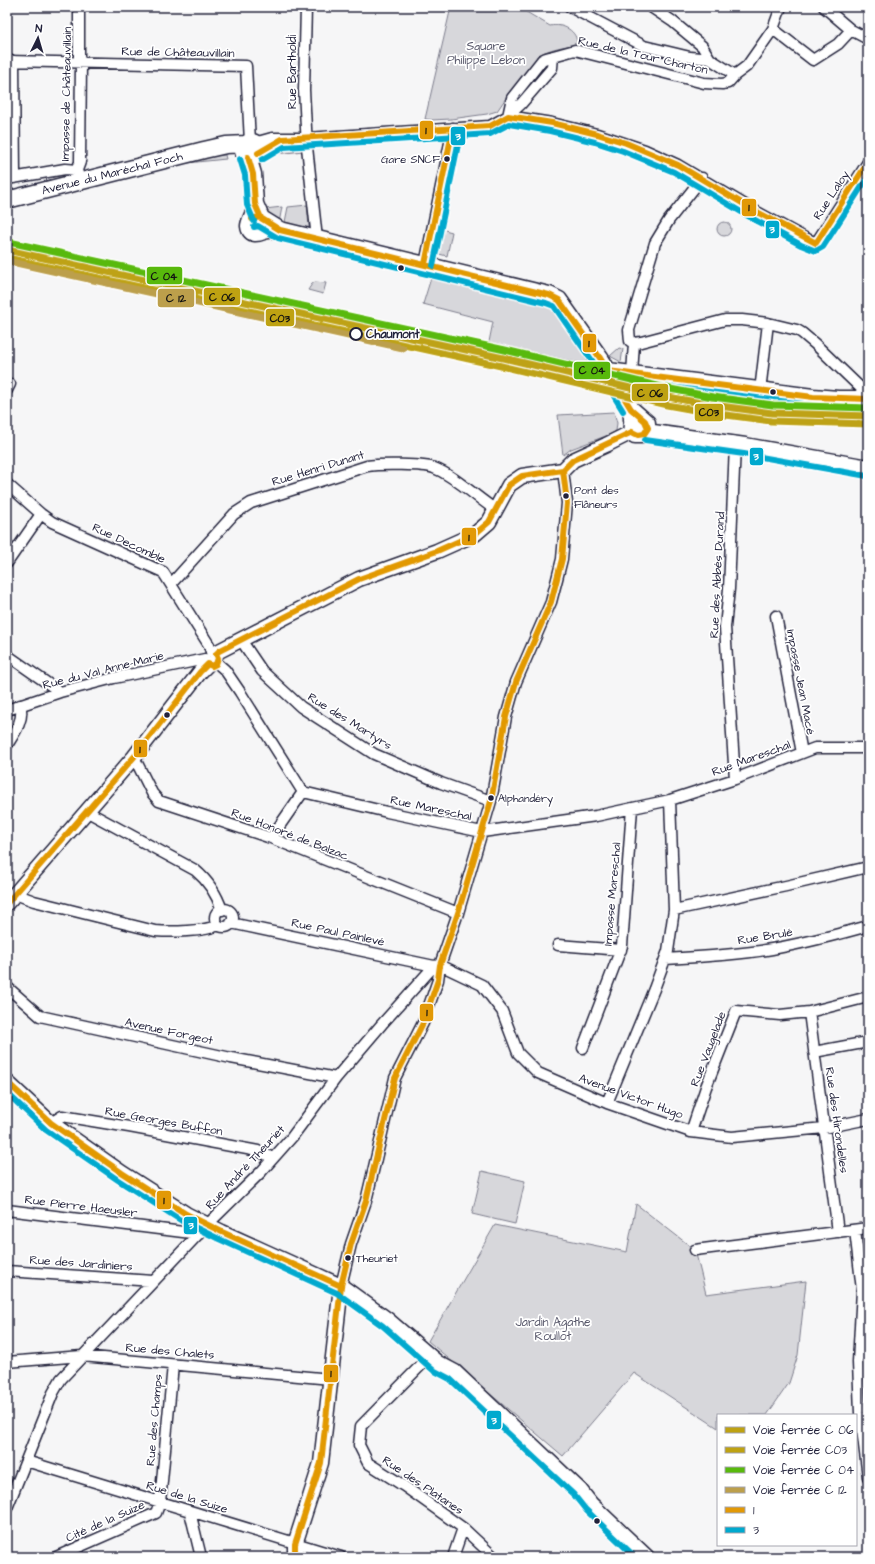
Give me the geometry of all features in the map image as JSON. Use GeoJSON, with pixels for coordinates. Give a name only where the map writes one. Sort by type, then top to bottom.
{"type":"FeatureCollection","features":[{"type":"Feature","properties":{"kind":"main road","name":"Avenue du Maréchal Foch"},"geometry":{"type":"LineString","coordinates":[[7,200],[78,175],[226,145],[251,150]]}},
{"type":"Feature","properties":{"kind":"main road"},"geometry":{"type":"LineString","coordinates":[[251,150],[259,219],[280,230],[549,295],[559,300],[610,374],[635,420],[735,445],[868,468]]}},
{"type":"Feature","properties":{"kind":"main road"},"geometry":{"type":"LineString","coordinates":[[610,374],[632,374],[813,397],[868,399]]}},
{"type":"Feature","properties":{"kind":"street","name":"Impasse de Châteauvillain"},"geometry":{"type":"LineString","coordinates":[[78,175],[80,162],[81,62],[78,57],[79,7]]}},
{"type":"Feature","properties":{"kind":"street","name":"Rue Bartholdi"},"geometry":{"type":"LineString","coordinates":[[306,7],[304,90],[317,239]]}},
{"type":"Feature","properties":{"kind":"street"},"geometry":{"type":"LineString","coordinates":[[570,7],[644,46],[690,58],[710,59]]}},
{"type":"Feature","properties":{"kind":"street"},"geometry":{"type":"LineString","coordinates":[[651,7],[672,21],[702,46],[710,59],[732,79],[747,66],[773,29],[779,8]]}},
{"type":"Feature","properties":{"kind":"street"},"geometry":{"type":"LineString","coordinates":[[824,7],[851,30],[868,39]]}},
{"type":"Feature","properties":{"kind":"street"},"geometry":{"type":"LineString","coordinates":[[773,29],[813,60],[838,44],[851,30]]}},
{"type":"Feature","properties":{"kind":"street","name":"Rue de la Tour Charton"},"geometry":{"type":"LineString","coordinates":[[508,116],[512,98],[542,60],[575,50],[704,83],[722,84],[732,79]]}},
{"type":"Feature","properties":{"kind":"street"},"geometry":{"type":"LineString","coordinates":[[78,175],[64,169],[11,178],[10,61],[81,62]]}},
{"type":"Feature","properties":{"kind":"street","name":"Rue de Châteauvillain"},"geometry":{"type":"LineString","coordinates":[[81,62],[246,66],[251,150]]}},
{"type":"Feature","properties":{"kind":"street"},"geometry":{"type":"LineString","coordinates":[[508,116],[552,123],[626,143],[678,165],[702,178],[669,220],[655,243],[630,330],[632,342],[632,374]]}},
{"type":"Feature","properties":{"kind":"street","name":"Avenue du Maréchal Foch"},"geometry":{"type":"LineString","coordinates":[[251,150],[282,139],[490,126],[508,116]]}},
{"type":"Feature","properties":{"kind":"street"},"geometry":{"type":"LineString","coordinates":[[425,264],[453,128]]}},
{"type":"Feature","properties":{"kind":"street","name":"Rue Laloy"},"geometry":{"type":"LineString","coordinates":[[702,178],[727,195],[816,243],[868,162]]}},
{"type":"Feature","properties":{"kind":"street"},"geometry":{"type":"LineString","coordinates":[[632,342],[724,320],[742,320],[768,323],[797,330],[802,333],[868,395]]}},
{"type":"Feature","properties":{"kind":"street"},"geometry":{"type":"LineString","coordinates":[[760,391],[768,323]]}},
{"type":"Feature","properties":{"kind":"street"},"geometry":{"type":"LineString","coordinates":[[11,899],[88,812],[134,757],[200,672],[219,651],[359,579],[437,551],[475,534],[489,522],[509,485],[514,480],[522,476],[563,470],[573,460],[606,445],[635,420]]}},
{"type":"Feature","properties":{"kind":"street","name":"Rue des Abbés Durand"},"geometry":{"type":"LineString","coordinates":[[735,445],[729,589],[725,627],[735,779]]}},
{"type":"Feature","properties":{"kind":"street","name":"Rue Henri Dunant"},"geometry":{"type":"LineString","coordinates":[[171,584],[234,514],[252,503],[360,468],[377,464],[425,466],[434,468],[448,475],[496,510]]}},
{"type":"Feature","properties":{"kind":"street"},"geometry":{"type":"LineString","coordinates":[[295,1550],[321,1463],[341,1286],[351,1244],[366,1201],[395,1078],[423,1023],[438,980],[437,965],[458,913],[491,801],[506,717],[512,696],[523,665],[551,602],[558,579],[562,559],[567,503],[563,470]]}},
{"type":"Feature","properties":{"kind":"street","name":"Rue Decomble"},"geometry":{"type":"LineString","coordinates":[[7,484],[52,522],[163,572],[209,645],[212,659]]}},
{"type":"Feature","properties":{"kind":"street"},"geometry":{"type":"LineString","coordinates":[[7,563],[41,514]]}},
{"type":"Feature","properties":{"kind":"street","name":"Impasse Jean Macé"},"geometry":{"type":"LineString","coordinates":[[776,616],[802,753]]}},
{"type":"Feature","properties":{"kind":"street","name":"Rue des Martyrs"},"geometry":{"type":"LineString","coordinates":[[241,640],[262,672],[300,707],[374,754],[441,783],[491,801]]}},
{"type":"Feature","properties":{"kind":"street"},"geometry":{"type":"LineString","coordinates":[[7,655],[60,692]]}},
{"type":"Feature","properties":{"kind":"street"},"geometry":{"type":"LineString","coordinates":[[212,659],[225,670],[303,792],[271,838]]}},
{"type":"Feature","properties":{"kind":"street","name":"Rue du Val Anne-Marie"},"geometry":{"type":"LineString","coordinates":[[7,710],[60,692],[114,678],[212,659]]}},
{"type":"Feature","properties":{"kind":"street"},"geometry":{"type":"LineString","coordinates":[[7,745],[21,718],[20,705]]}},
{"type":"Feature","properties":{"kind":"street","name":"Rue Mareschal"},"geometry":{"type":"LineString","coordinates":[[303,792],[482,832],[596,816],[670,800],[735,779],[815,748],[868,748]]}},
{"type":"Feature","properties":{"kind":"street","name":"Rue Honoré de Balzac"},"geometry":{"type":"LineString","coordinates":[[134,757],[152,793],[159,801],[271,838],[458,913]]}},
{"type":"Feature","properties":{"kind":"street"},"geometry":{"type":"LineString","coordinates":[[607,1103],[668,951],[674,910],[670,800]]}},
{"type":"Feature","properties":{"kind":"street","name":"Impasse Mareschal"},"geometry":{"type":"LineString","coordinates":[[583,1048],[621,950],[628,877],[632,808]]}},
{"type":"Feature","properties":{"kind":"street"},"geometry":{"type":"LineString","coordinates":[[88,812],[195,870],[200,874],[217,897],[222,910]]}},
{"type":"Feature","properties":{"kind":"street"},"geometry":{"type":"LineString","coordinates":[[674,910],[868,867]]}},
{"type":"Feature","properties":{"kind":"street"},"geometry":{"type":"LineString","coordinates":[[11,899],[34,901],[155,931],[172,932],[204,929],[212,928],[218,925],[225,927],[231,923],[232,919],[230,912],[222,910],[218,911],[215,918],[218,925]]}},
{"type":"Feature","properties":{"kind":"street","name":"Rue Paul Painlevé"},"geometry":{"type":"LineString","coordinates":[[231,923],[437,965]]}},
{"type":"Feature","properties":{"kind":"street","name":"Rue Brulé"},"geometry":{"type":"LineString","coordinates":[[665,959],[716,956],[772,949],[822,939],[868,926]]}},
{"type":"Feature","properties":{"kind":"street"},"geometry":{"type":"LineString","coordinates":[[558,945],[621,950]]}},
{"type":"Feature","properties":{"kind":"street","name":"Rue André Theuriet"},"geometry":{"type":"LineString","coordinates":[[7,1508],[53,1393],[61,1379],[292,1137],[336,1078],[382,1024],[437,965]]}},
{"type":"Feature","properties":{"kind":"street","name":"Avenue Victor Hugo"},"geometry":{"type":"LineString","coordinates":[[437,965],[482,985],[502,1011],[518,1053],[538,1073],[607,1103],[691,1132],[732,1137],[824,1128],[868,1119]]}},
{"type":"Feature","properties":{"kind":"street","name":"Avenue Forgeot"},"geometry":{"type":"LineString","coordinates":[[7,987],[40,1016],[216,1055],[336,1078]]}},
{"type":"Feature","properties":{"kind":"street","name":"Rue Vaugelade"},"geometry":{"type":"LineString","coordinates":[[691,1132],[706,1087],[736,1011],[780,1015],[809,1012],[868,997]]}},
{"type":"Feature","properties":{"kind":"street","name":"Rue des Hirondelles"},"geometry":{"type":"LineString","coordinates":[[809,1012],[838,1232]]}},
{"type":"Feature","properties":{"kind":"street"},"geometry":{"type":"LineString","coordinates":[[814,1052],[868,1042]]}},
{"type":"Feature","properties":{"kind":"street"},"geometry":{"type":"LineString","coordinates":[[7,1082],[52,1123],[122,1173],[186,1214],[203,1229],[341,1286],[388,1320],[430,1356],[460,1376],[580,1490],[591,1504],[647,1557]]}},
{"type":"Feature","properties":{"kind":"street","name":"Rue Georges Buffon"},"geometry":{"type":"LineString","coordinates":[[52,1123],[62,1116],[258,1151],[272,1159]]}},
{"type":"Feature","properties":{"kind":"street","name":"Rue Pierre Haeusler"},"geometry":{"type":"LineString","coordinates":[[7,1210],[203,1229]]}},
{"type":"Feature","properties":{"kind":"street"},"geometry":{"type":"LineString","coordinates":[[695,1250],[868,1228]]}},
{"type":"Feature","properties":{"kind":"street"},"geometry":{"type":"LineString","coordinates":[[855,1230],[862,1290],[858,1362],[860,1413],[868,1477]]}},
{"type":"Feature","properties":{"kind":"street","name":"Rue des Jardiniers"},"geometry":{"type":"LineString","coordinates":[[7,1271],[153,1281]]}},
{"type":"Feature","properties":{"kind":"street","name":"Rue des Chalets"},"geometry":{"type":"LineString","coordinates":[[7,1362],[82,1356],[331,1379]]}},
{"type":"Feature","properties":{"kind":"street","name":"Rue des Platanes"},"geometry":{"type":"LineString","coordinates":[[430,1356],[361,1426],[359,1445],[368,1463],[404,1486],[463,1528],[494,1557]]}},
{"type":"Feature","properties":{"kind":"street","name":"Rue des Champs"},"geometry":{"type":"LineString","coordinates":[[160,1502],[173,1365]]}},
{"type":"Feature","properties":{"kind":"street","name":"Rue de la Suize"},"geometry":{"type":"LineString","coordinates":[[26,1461],[160,1502],[295,1550],[341,1557]]}},
{"type":"Feature","properties":{"kind":"street","name":"Cité de la Suize"},"geometry":{"type":"LineString","coordinates":[[56,1557],[156,1513],[160,1502]]}},
{"type":"Feature","properties":{"kind":"street"},"geometry":{"type":"LineString","coordinates":[[190,1512],[201,1557]]}},
{"type":"Feature","properties":{"kind":"street"},"geometry":{"type":"LineString","coordinates":[[453,1557],[463,1528]]}},
{"type":"Feature","properties":{"kind":"green space","name":"Square Philippe Lebon"},"geometry":{"type":"Polygon","coordinates":[[[451,7],[518,7],[550,26],[555,25],[569,29],[577,40],[577,45],[556,48],[537,56],[535,65],[510,92],[497,111],[487,114],[451,119],[425,119],[451,7]]]}},
{"type":"Feature","properties":{"kind":"green space"},"geometry":{"type":"Polygon","coordinates":[[[299,144],[303,147],[303,151],[277,154],[276,147],[299,144]]]}},
{"type":"Feature","properties":{"kind":"green space"},"geometry":{"type":"Polygon","coordinates":[[[218,155],[225,155],[226,159],[178,164],[218,155]]]}},
{"type":"Feature","properties":{"kind":"green space"},"geometry":{"type":"Polygon","coordinates":[[[307,205],[309,227],[305,228],[285,222],[288,207],[307,205]]]}},
{"type":"Feature","properties":{"kind":"green space"},"geometry":{"type":"Polygon","coordinates":[[[282,207],[279,223],[265,209],[282,207]]]}},
{"type":"Feature","properties":{"kind":"green space"},"geometry":{"type":"Polygon","coordinates":[[[721,222],[727,222],[731,226],[731,232],[727,236],[721,236],[717,232],[717,226],[721,222]]]}},
{"type":"Feature","properties":{"kind":"green space"},"geometry":{"type":"Polygon","coordinates":[[[441,229],[452,232],[447,256],[435,253],[441,229]]]}},
{"type":"Feature","properties":{"kind":"green space"},"geometry":{"type":"Polygon","coordinates":[[[431,278],[549,305],[563,317],[568,324],[589,365],[489,342],[493,322],[423,304],[431,278]]]}},
{"type":"Feature","properties":{"kind":"green space"},"geometry":{"type":"Polygon","coordinates":[[[315,282],[326,283],[323,294],[308,290],[315,282]]]}},
{"type":"Feature","properties":{"kind":"green space"},"geometry":{"type":"Polygon","coordinates":[[[619,348],[623,349],[621,362],[610,356],[619,348]]]}},
{"type":"Feature","properties":{"kind":"green space"},"geometry":{"type":"Polygon","coordinates":[[[614,412],[617,423],[616,431],[571,449],[563,455],[558,415],[614,412]]]}},
{"type":"Feature","properties":{"kind":"green space"},"geometry":{"type":"Polygon","coordinates":[[[482,1171],[525,1181],[515,1224],[472,1214],[482,1171]]]}},
{"type":"Feature","properties":{"kind":"green space","name":"Jardin Agathe Roullot"},"geometry":{"type":"Polygon","coordinates":[[[636,1204],[695,1250],[706,1294],[806,1281],[798,1355],[789,1383],[768,1414],[717,1414],[717,1427],[634,1373],[563,1456],[428,1341],[495,1225],[627,1252],[636,1204]]]}},
{"type":"Feature","properties":{"kind":"transit line","name":"1"},"geometry":{"type":"LineString","coordinates":[[258,153],[282,139],[490,126],[508,116],[552,123],[626,143],[678,165],[757,212],[816,243],[868,162]]}},
{"type":"Feature","properties":{"kind":"transit line","name":"3"},"geometry":{"type":"LineString","coordinates":[[262,160],[284,147],[490,134],[509,124],[550,131],[595,142],[623,151],[674,172],[753,219],[801,245],[816,251],[823,247],[868,177]]}},
{"type":"Feature","properties":{"kind":"transit line","name":"1"},"geometry":{"type":"LineString","coordinates":[[425,264],[453,128]]}},
{"type":"Feature","properties":{"kind":"transit line","name":"3"},"geometry":{"type":"LineString","coordinates":[[433,266],[461,130]]}},
{"type":"Feature","properties":{"kind":"transit line","name":"1"},"geometry":{"type":"LineString","coordinates":[[248,157],[253,174],[255,204],[261,218]]}},
{"type":"Feature","properties":{"kind":"transit line","name":"3"},"geometry":{"type":"LineString","coordinates":[[240,159],[245,175],[247,205],[254,221]]}},
{"type":"Feature","properties":{"kind":"transit line","name":"1"},"geometry":{"type":"LineString","coordinates":[[252,219],[259,217],[280,230],[549,295],[559,300],[600,358],[631,409],[645,421],[648,428],[644,434],[638,435],[632,432]]}},
{"type":"Feature","properties":{"kind":"transit line","name":"3"},"geometry":{"type":"LineString","coordinates":[[254,227],[258,226],[278,238],[554,306],[593,362],[623,411]]}},
{"type":"Feature","properties":{"kind":"transit line"},"geometry":{"type":"LineString","coordinates":[[9,242],[505,350],[670,389],[713,397],[773,405],[868,408]]}},
{"type":"Feature","properties":{"kind":"transit line"},"geometry":{"type":"LineString","coordinates":[[7,250],[503,358],[668,397],[712,405],[772,413],[868,416]]}},
{"type":"Feature","properties":{"kind":"transit line"},"geometry":{"type":"LineString","coordinates":[[7,261],[403,348]]}},
{"type":"Feature","properties":{"kind":"transit line","name":"1"},"geometry":{"type":"LineString","coordinates":[[608,371],[813,397],[868,399]]}},
{"type":"Feature","properties":{"kind":"transit line","name":"3"},"geometry":{"type":"LineString","coordinates":[[607,379],[812,405],[868,407]]}},
{"type":"Feature","properties":{"kind":"transit line","name":"1"},"geometry":{"type":"LineString","coordinates":[[7,903],[134,757],[200,672],[208,664],[212,666],[216,664],[218,658],[216,654],[219,651],[359,579],[437,551],[475,534],[489,522],[509,485],[522,476],[563,470],[573,460],[632,432]]}},
{"type":"Feature","properties":{"kind":"transit line","name":"3"},"geometry":{"type":"LineString","coordinates":[[645,440],[744,454],[867,476]]}},
{"type":"Feature","properties":{"kind":"transit line","name":"1"},"geometry":{"type":"LineString","coordinates":[[295,1557],[295,1544],[321,1463],[341,1286],[351,1244],[366,1201],[395,1078],[423,1023],[438,980],[440,965],[458,913],[491,801],[506,717],[516,682],[551,602],[562,559],[567,503],[563,470]]}},
{"type":"Feature","properties":{"kind":"transit line","name":"1"},"geometry":{"type":"LineString","coordinates":[[7,1082],[51,1123],[122,1173],[186,1214],[341,1286]]}},
{"type":"Feature","properties":{"kind":"transit line","name":"3"},"geometry":{"type":"LineString","coordinates":[[7,1093],[46,1130],[118,1180],[182,1221],[337,1293],[383,1326],[433,1370],[450,1379],[574,1495],[586,1510],[635,1557]]}},
{"type":"Feature","properties":{"kind":"rail line","name":"C03"},"geometry":{"type":"LineString","coordinates":[[7,258],[501,366],[667,405],[711,413],[771,421],[868,424]]}},
{"type":"Feature","properties":{"kind":"place","name":"Gare SNCF"},"geometry":{"type":"Point","coordinates":[447,159]}},
{"type":"Feature","properties":{"kind":"place","name":"Chaumont"},"geometry":{"type":"Point","coordinates":[356,334]}},
{"type":"Feature","properties":{"kind":"place","name":"Pont des Flâneurs"},"geometry":{"type":"Point","coordinates":[566,496]}},
{"type":"Feature","properties":{"kind":"place","name":"Alphandéry"},"geometry":{"type":"Point","coordinates":[491,798]}},
{"type":"Feature","properties":{"kind":"place","name":"Theuriet"},"geometry":{"type":"Point","coordinates":[348,1258]}}]}
